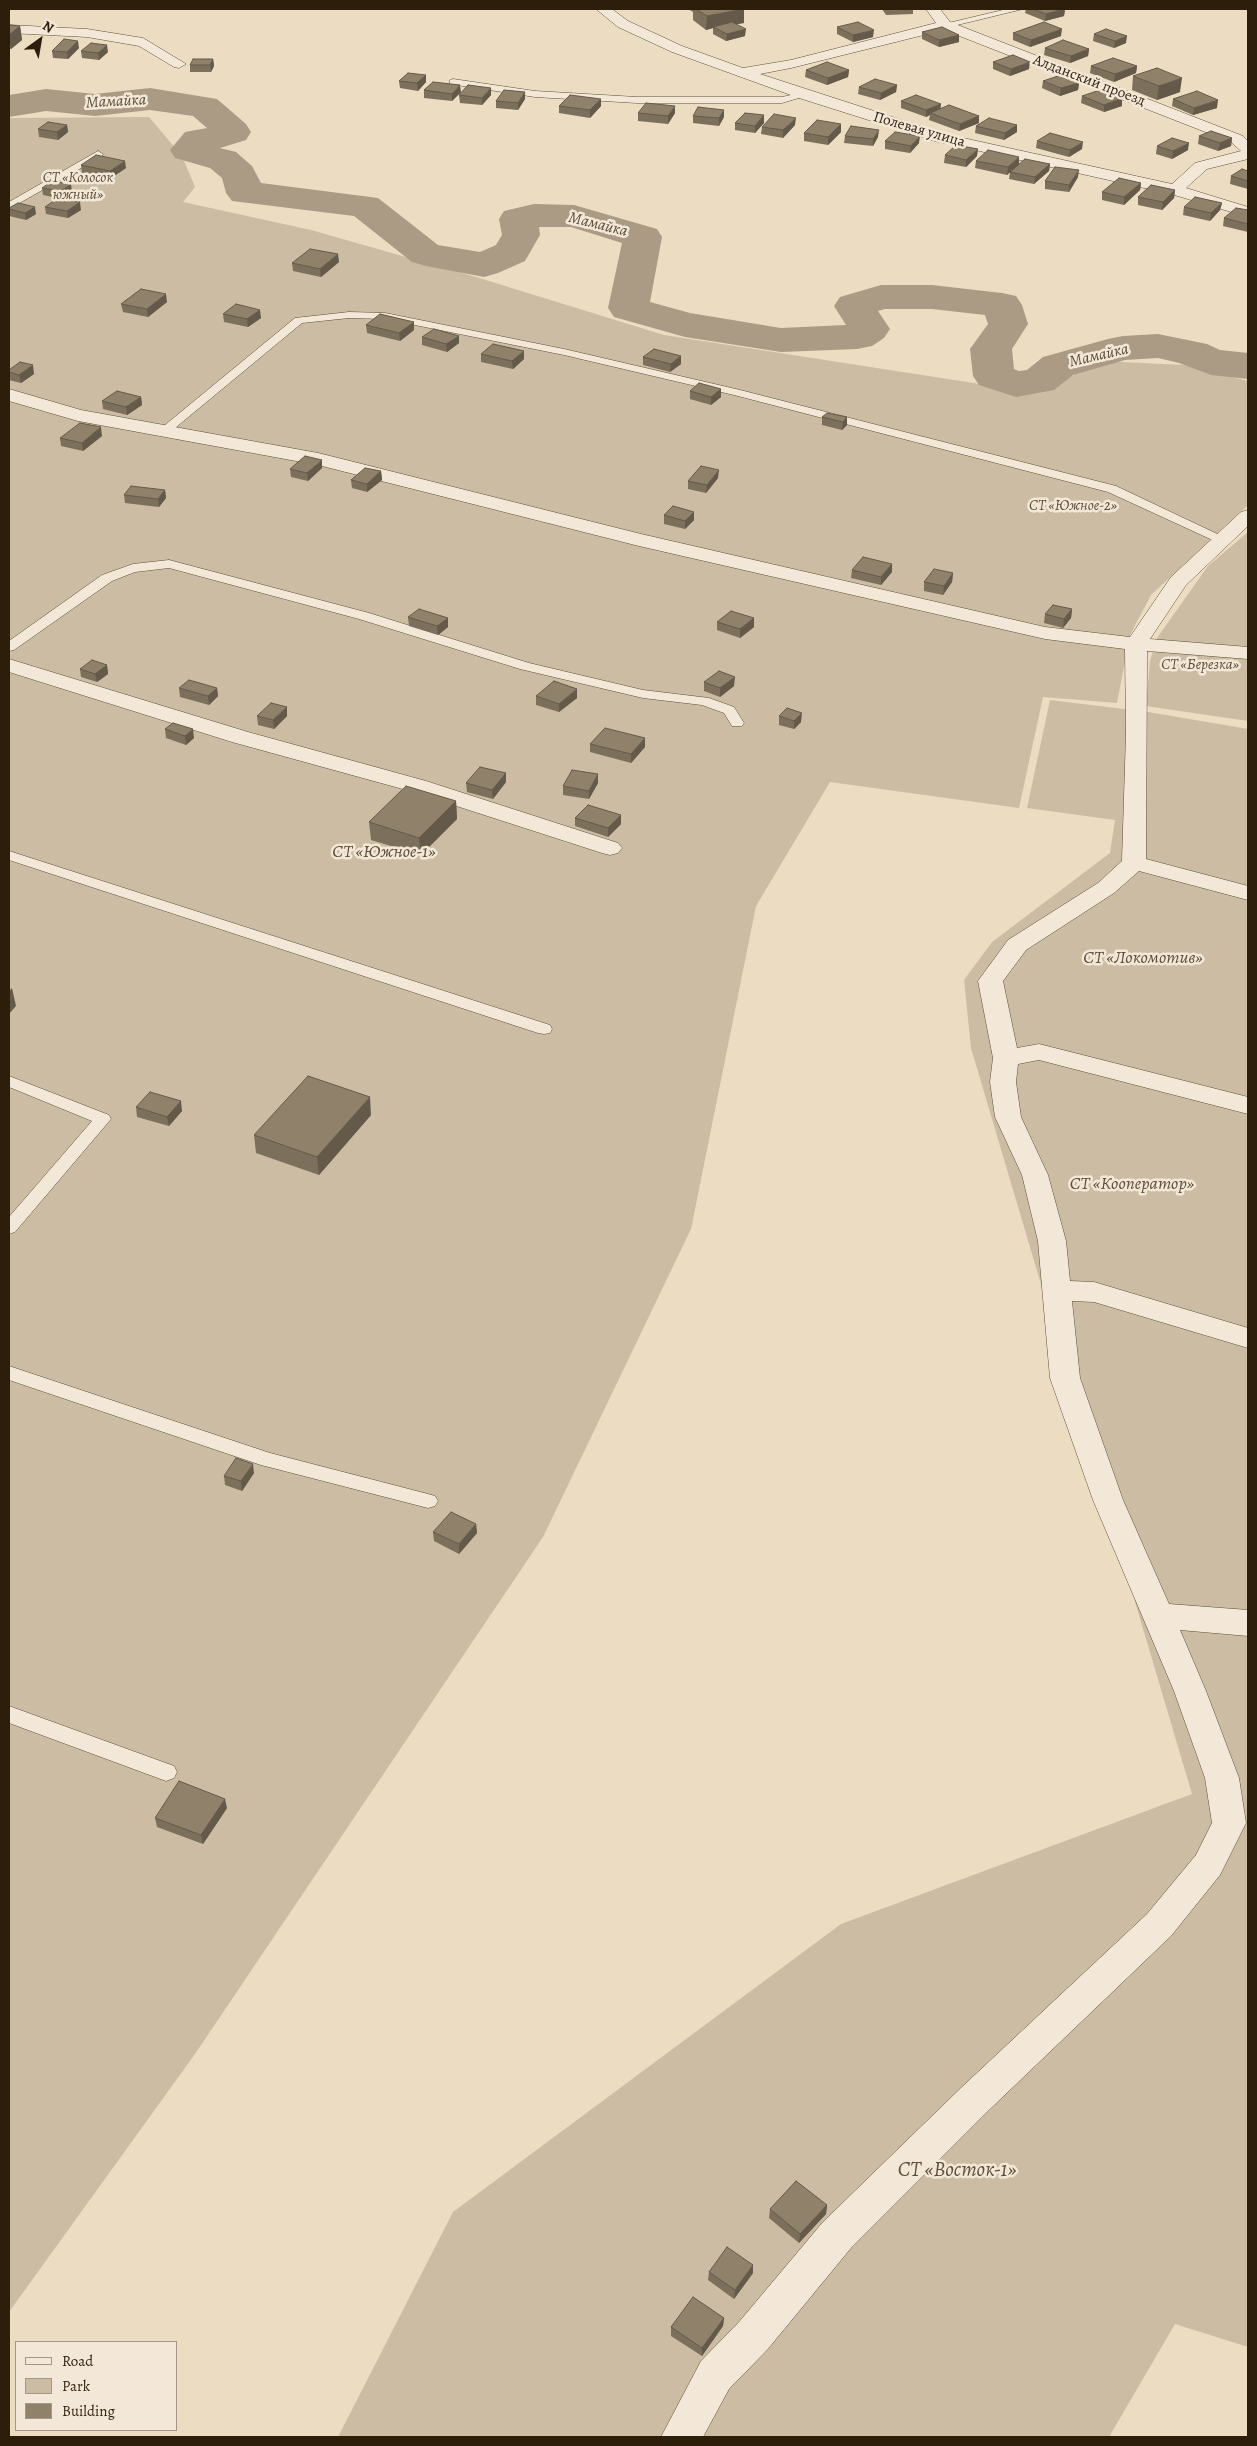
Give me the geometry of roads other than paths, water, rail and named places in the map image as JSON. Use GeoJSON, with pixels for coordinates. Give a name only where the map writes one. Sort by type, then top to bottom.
{"type":"FeatureCollection","features":[{"type":"Feature","properties":{"kind":"street","name":"Полевая улица"},"geometry":{"type":"LineString","coordinates":[[603,9],[623,24],[677,49],[804,95],[941,138],[1175,190],[1248,212]]}},
{"type":"Feature","properties":{"kind":"street"},"geometry":{"type":"LineString","coordinates":[[744,72],[791,64],[945,25],[933,9]]}},
{"type":"Feature","properties":{"kind":"street","name":"Алданский проезд"},"geometry":{"type":"LineString","coordinates":[[945,25],[1237,139],[1248,149]]}},
{"type":"Feature","properties":{"kind":"street"},"geometry":{"type":"LineString","coordinates":[[9,29],[87,33],[142,42],[179,64]]}},
{"type":"Feature","properties":{"kind":"street"},"geometry":{"type":"LineString","coordinates":[[1175,190],[1202,166],[1248,154]]}},
{"type":"Feature","properties":{"kind":"street"},"geometry":{"type":"LineString","coordinates":[[9,394],[78,415],[318,459],[395,476],[638,540],[1045,633],[1136,644],[1248,653]]}},
{"type":"Feature","properties":{"kind":"street"},"geometry":{"type":"LineString","coordinates":[[681,2437],[715,2374],[753,2336],[837,2235],[976,2098],[1159,1924],[1239,1827],[1190,1691],[1108,1500],[1065,1378],[1052,1241],[1035,1175],[1008,1118],[1003,1082],[1006,1058],[990,981],[1017,944],[1106,888],[1134,863],[1137,734],[1136,644],[1178,581],[1248,516]]}},
{"type":"Feature","properties":{"kind":"street"},"geometry":{"type":"LineString","coordinates":[[9,665],[240,737],[418,786],[610,848]]}},
{"type":"Feature","properties":{"kind":"street"},"geometry":{"type":"LineString","coordinates":[[1134,863],[1248,893]]}},
{"type":"Feature","properties":{"kind":"street"},"geometry":{"type":"LineString","coordinates":[[1006,1058],[1040,1052],[1248,1105]]}},
{"type":"Feature","properties":{"kind":"street"},"geometry":{"type":"LineString","coordinates":[[1056,1290],[1094,1292],[1248,1338]]}},
{"type":"Feature","properties":{"kind":"street"},"geometry":{"type":"LineString","coordinates":[[1158,1616],[1248,1623]]}},
{"type":"Feature","properties":{"kind":"lane"},"geometry":{"type":"LineString","coordinates":[[945,25],[1018,9]]}},
{"type":"Feature","properties":{"kind":"lane"},"geometry":{"type":"LineString","coordinates":[[453,82],[535,94],[637,100],[782,100],[804,95]]}},
{"type":"Feature","properties":{"kind":"lane"},"geometry":{"type":"LineString","coordinates":[[9,206],[98,154]]}},
{"type":"Feature","properties":{"kind":"lane"},"geometry":{"type":"LineString","coordinates":[[165,430],[299,320],[349,315],[385,316],[564,352],[736,392],[1112,489],[1224,540]]}},
{"type":"Feature","properties":{"kind":"lane"},"geometry":{"type":"LineString","coordinates":[[9,647],[107,578],[133,568],[169,564],[364,616],[525,666],[643,694],[704,701],[729,710],[737,723]]}},
{"type":"Feature","properties":{"kind":"lane"},"geometry":{"type":"LineString","coordinates":[[9,855],[544,1028]]}},
{"type":"Feature","properties":{"kind":"lane"},"geometry":{"type":"LineString","coordinates":[[9,1081],[103,1119],[9,1228]]}},
{"type":"Feature","properties":{"kind":"lane"},"geometry":{"type":"LineString","coordinates":[[9,1373],[268,1460],[428,1501]]}},
{"type":"Feature","properties":{"kind":"lane"},"geometry":{"type":"LineString","coordinates":[[9,1714],[166,1772]]}},
{"type":"Feature","properties":{"kind":"waterway","name":"Мамайка"},"geometry":{"type":"LineString","coordinates":[[9,106],[46,100],[95,105],[150,99],[204,107],[233,132],[220,137],[198,140],[188,150],[223,160],[239,174],[245,193],[365,206],[426,254],[484,265],[511,253],[521,235],[518,219],[534,215],[574,216],[643,237],[628,308],[685,325],[781,340],[857,337],[869,329],[854,306],[881,297],[932,297],[1002,305],[1008,324],[991,349],[994,376],[1016,384],[1039,381],[1058,366],[1123,348],[1158,346],[1192,353],[1211,362],[1248,366]]}},
{"type":"Feature","properties":{"kind":"park label","name":"СТ «Колосок южный»"},"geometry":{"type":"Point","coordinates":[78,186]}},
{"type":"Feature","properties":{"kind":"park label","name":"СТ «Южное-2»"},"geometry":{"type":"Point","coordinates":[1073,506]}},
{"type":"Feature","properties":{"kind":"park label","name":"СТ «Березка»"},"geometry":{"type":"Point","coordinates":[1200,665]}},
{"type":"Feature","properties":{"kind":"park label","name":"СТ «Южное-1»"},"geometry":{"type":"Point","coordinates":[384,853]}},
{"type":"Feature","properties":{"kind":"park label","name":"СТ «Локомотив»"},"geometry":{"type":"Point","coordinates":[1143,959]}},
{"type":"Feature","properties":{"kind":"park label","name":"СТ «Кооператор»"},"geometry":{"type":"Point","coordinates":[1132,1185]}},
{"type":"Feature","properties":{"kind":"park label","name":"СТ «Восток-1»"},"geometry":{"type":"Point","coordinates":[957,2171]}}]}
